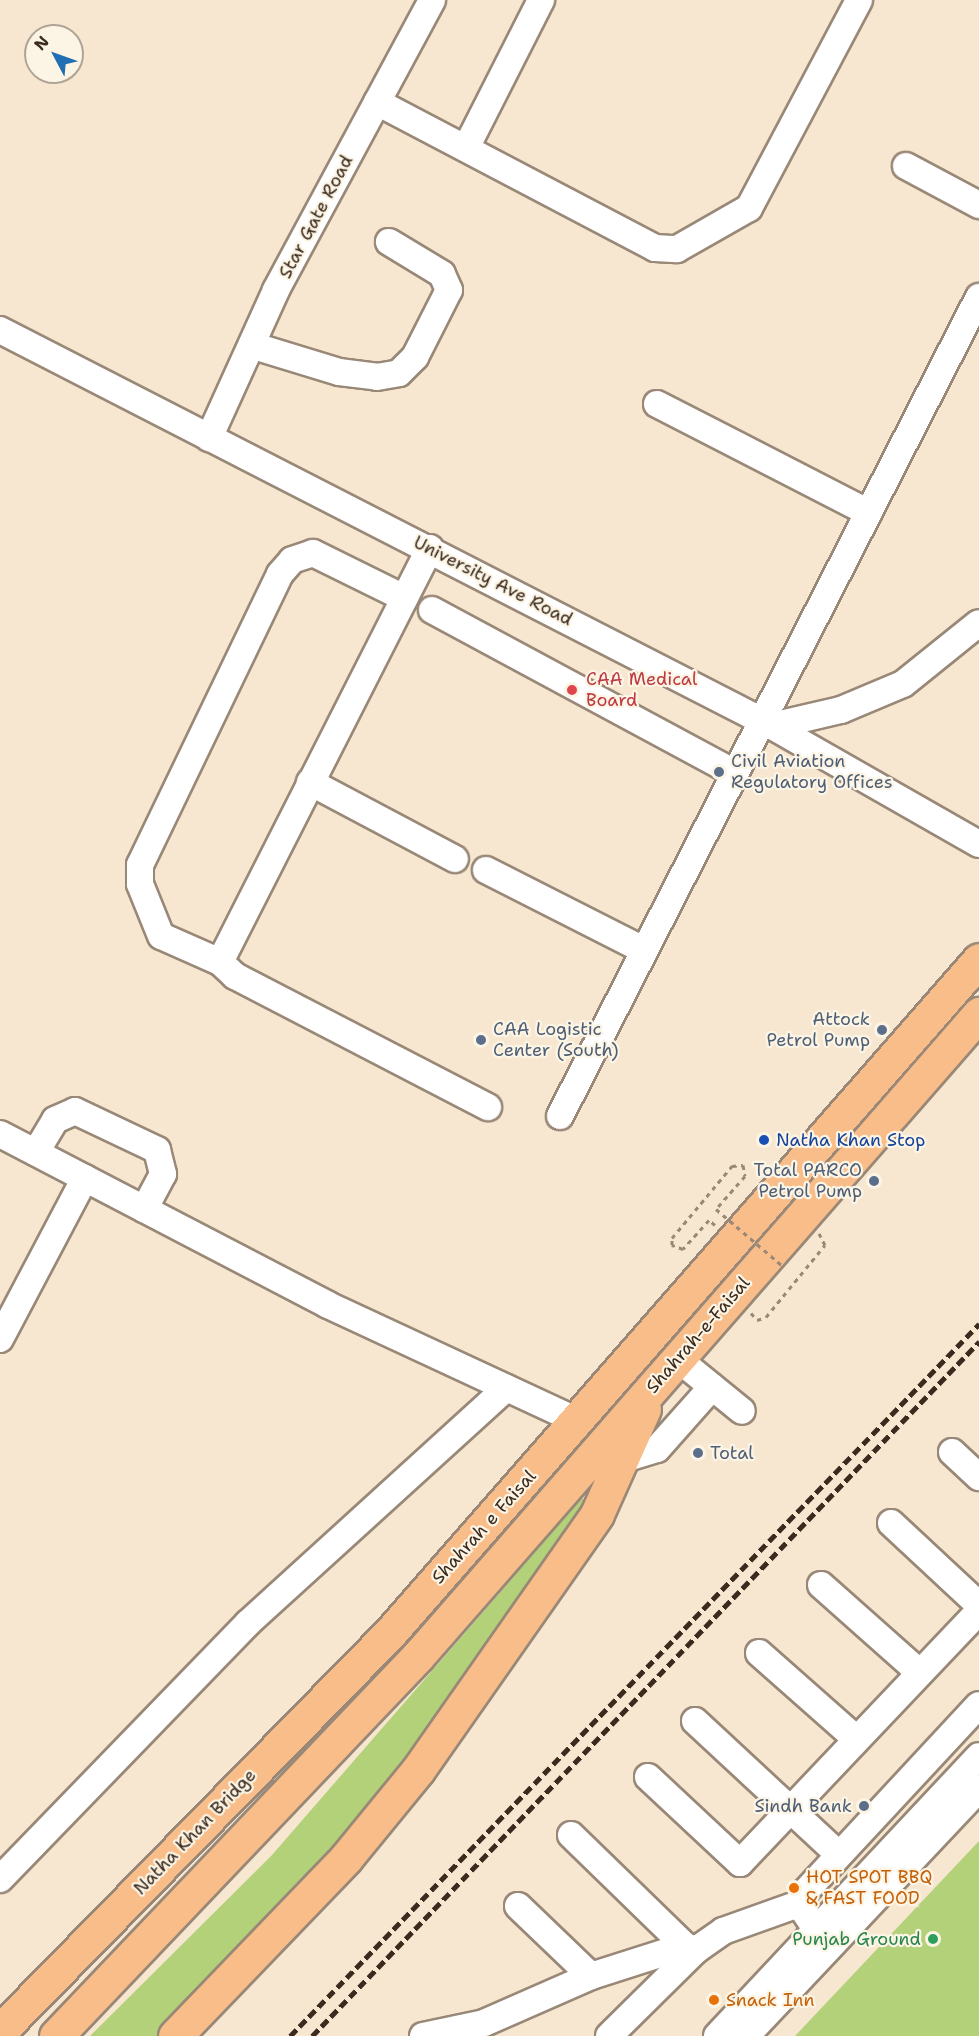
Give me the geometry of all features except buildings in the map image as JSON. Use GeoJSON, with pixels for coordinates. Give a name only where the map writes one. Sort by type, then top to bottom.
{"type":"FeatureCollection","features":[{"type":"Feature","properties":{"kind":"highway","name":"Shahrah-e-Faisal"},"geometry":{"type":"LineString","coordinates":[[578,1421],[979,960]]}},
{"type":"Feature","properties":{"kind":"highway","name":"Shahrah-e-Faisal"},"geometry":{"type":"LineString","coordinates":[[56,2036],[418,1656],[979,1014]]}},
{"type":"Feature","properties":{"kind":"highway"},"geometry":{"type":"LineString","coordinates":[[175,2036],[346,1858],[418,1770],[597,1514],[624,1460],[652,1388]]}},
{"type":"Feature","properties":{"kind":"highway","name":"Shahrah e Faisal"},"geometry":{"type":"LineString","coordinates":[[390,1633],[578,1421]]}},
{"type":"Feature","properties":{"kind":"highway","name":"Natha Khan Bridge"},"geometry":{"type":"LineString","coordinates":[[0,2031],[390,1633]]}},
{"type":"Feature","properties":{"kind":"street","name":"Star Gate Road"},"geometry":{"type":"LineString","coordinates":[[208,438],[254,346],[276,290],[432,0]]}},
{"type":"Feature","properties":{"kind":"street"},"geometry":{"type":"LineString","coordinates":[[466,148],[542,0]]}},
{"type":"Feature","properties":{"kind":"street"},"geometry":{"type":"LineString","coordinates":[[377,102],[655,248],[677,249],[749,208],[859,0]]}},
{"type":"Feature","properties":{"kind":"street"},"geometry":{"type":"LineString","coordinates":[[906,166],[979,205]]}},
{"type":"Feature","properties":{"kind":"street"},"geometry":{"type":"LineString","coordinates":[[254,346],[339,372],[399,373],[415,357],[448,290],[442,274],[388,242]]}},
{"type":"Feature","properties":{"kind":"street"},"geometry":{"type":"LineString","coordinates":[[560,1116],[642,949],[735,773],[767,724],[869,513],[979,297]]}},
{"type":"Feature","properties":{"kind":"street","name":"University Ave Road"},"geometry":{"type":"LineString","coordinates":[[0,330],[208,438],[430,548],[767,724],[979,844]]}},
{"type":"Feature","properties":{"kind":"street"},"geometry":{"type":"LineString","coordinates":[[657,404],[869,513]]}},
{"type":"Feature","properties":{"kind":"street"},"geometry":{"type":"LineString","coordinates":[[220,962],[430,548]]}},
{"type":"Feature","properties":{"kind":"street"},"geometry":{"type":"LineString","coordinates":[[404,598],[313,553],[292,560],[280,574],[140,866],[140,884],[161,936],[220,962],[225,971],[488,1107]]}},
{"type":"Feature","properties":{"kind":"street"},"geometry":{"type":"LineString","coordinates":[[432,610],[735,773]]}},
{"type":"Feature","properties":{"kind":"street"},"geometry":{"type":"LineString","coordinates":[[767,724],[841,710],[903,684],[979,623]]}},
{"type":"Feature","properties":{"kind":"street"},"geometry":{"type":"LineString","coordinates":[[310,782],[455,859]]}},
{"type":"Feature","properties":{"kind":"street"},"geometry":{"type":"LineString","coordinates":[[486,870],[642,949]]}},
{"type":"Feature","properties":{"kind":"street"},"geometry":{"type":"LineString","coordinates":[[36,1152],[55,1120],[67,1111],[157,1150],[163,1174],[144,1209]]}},
{"type":"Feature","properties":{"kind":"street"},"geometry":{"type":"LineString","coordinates":[[0,1134],[328,1305],[578,1421]]}},
{"type":"Feature","properties":{"kind":"street"},"geometry":{"type":"LineString","coordinates":[[0,1339],[85,1178]]}},
{"type":"Feature","properties":{"kind":"street"},"geometry":{"type":"LineString","coordinates":[[678,1359],[742,1411]]}},
{"type":"Feature","properties":{"kind":"street"},"geometry":{"type":"LineString","coordinates":[[624,1460],[657,1449],[712,1387]]}},
{"type":"Feature","properties":{"kind":"street"},"geometry":{"type":"LineString","coordinates":[[0,1879],[248,1623],[506,1388]]}},
{"type":"Feature","properties":{"kind":"street"},"geometry":{"type":"LineString","coordinates":[[952,1452],[979,1477]]}},
{"type":"Feature","properties":{"kind":"street"},"geometry":{"type":"LineString","coordinates":[[891,1523],[979,1605]]}},
{"type":"Feature","properties":{"kind":"street"},"geometry":{"type":"LineString","coordinates":[[821,1585],[919,1672]]}},
{"type":"Feature","properties":{"kind":"street"},"geometry":{"type":"LineString","coordinates":[[648,1777],[740,1863],[855,1738],[979,1611]]}},
{"type":"Feature","properties":{"kind":"street"},"geometry":{"type":"LineString","coordinates":[[759,1653],[855,1738]]}},
{"type":"Feature","properties":{"kind":"street"},"geometry":{"type":"LineString","coordinates":[[423,2036],[468,2032],[591,1976],[691,1948],[723,1931],[799,1904],[837,1853],[979,1705]]}},
{"type":"Feature","properties":{"kind":"street"},"geometry":{"type":"LineString","coordinates":[[695,1720],[792,1807],[837,1853]]}},
{"type":"Feature","properties":{"kind":"street"},"geometry":{"type":"LineString","coordinates":[[717,2036],[979,1756]]}},
{"type":"Feature","properties":{"kind":"street"},"geometry":{"type":"LineString","coordinates":[[746,2036],[979,1789]]}},
{"type":"Feature","properties":{"kind":"street"},"geometry":{"type":"LineString","coordinates":[[572,1835],[691,1948]]}},
{"type":"Feature","properties":{"kind":"street"},"geometry":{"type":"LineString","coordinates":[[799,1904],[816,1929]]}},
{"type":"Feature","properties":{"kind":"street"},"geometry":{"type":"LineString","coordinates":[[518,1906],[591,1976]]}},
{"type":"Feature","properties":{"kind":"street"},"geometry":{"type":"LineString","coordinates":[[609,2036],[691,1948]]}},
{"type":"Feature","properties":{"kind":"path"},"geometry":{"type":"LineString","coordinates":[[734,1242],[709,1220],[683,1249],[673,1247],[672,1238],[732,1166],[743,1165],[745,1176],[716,1209],[784,1268],[791,1259]]}},
{"type":"Feature","properties":{"kind":"path"},"geometry":{"type":"LineString","coordinates":[[752,1307],[754,1319],[766,1317],[825,1245],[822,1234],[813,1235]]}},
{"type":"Feature","properties":{"kind":"green space"},"geometry":{"type":"Polygon","coordinates":[[[582,1498],[591,1508],[339,1857],[164,2036],[90,2036],[272,1855],[582,1498]]]}},
{"type":"Feature","properties":{"kind":"green space","name":"Punjab Ground"},"geometry":{"type":"Polygon","coordinates":[[[979,1841],[979,2036],[795,2036],[979,1841]]]}},
{"type":"Feature","properties":{"kind":"railway"},"geometry":{"type":"LineString","coordinates":[[290,2036],[979,1324]]}},
{"type":"Feature","properties":{"kind":"railway"},"geometry":{"type":"LineString","coordinates":[[312,2036],[979,1342]]}},
{"type":"Feature","properties":{"kind":"place","name":"CAA Medical Board"},"geometry":{"type":"Point","coordinates":[572,690]}},
{"type":"Feature","properties":{"kind":"place","name":"Civil Aviation Regulatory Offices"},"geometry":{"type":"Point","coordinates":[719,772]}},
{"type":"Feature","properties":{"kind":"place","name":"Attock Petrol Pump"},"geometry":{"type":"Point","coordinates":[882,1030]}},
{"type":"Feature","properties":{"kind":"place","name":"CAA Logistic Center (South)"},"geometry":{"type":"Point","coordinates":[481,1040]}},
{"type":"Feature","properties":{"kind":"place","name":"Natha Khan Stop"},"geometry":{"type":"Point","coordinates":[764,1140]}},
{"type":"Feature","properties":{"kind":"place","name":"Total PARCO Petrol Pump"},"geometry":{"type":"Point","coordinates":[874,1181]}},
{"type":"Feature","properties":{"kind":"place","name":"Total"},"geometry":{"type":"Point","coordinates":[698,1453]}},
{"type":"Feature","properties":{"kind":"place","name":"Sindh Bank"},"geometry":{"type":"Point","coordinates":[864,1806]}},
{"type":"Feature","properties":{"kind":"place","name":"HOT SPOT BBQ & FAST FOOD"},"geometry":{"type":"Point","coordinates":[794,1888]}},
{"type":"Feature","properties":{"kind":"place","name":"Punjab Ground"},"geometry":{"type":"Point","coordinates":[933,1939]}},
{"type":"Feature","properties":{"kind":"place","name":"Snack Inn"},"geometry":{"type":"Point","coordinates":[714,2000]}}]}
